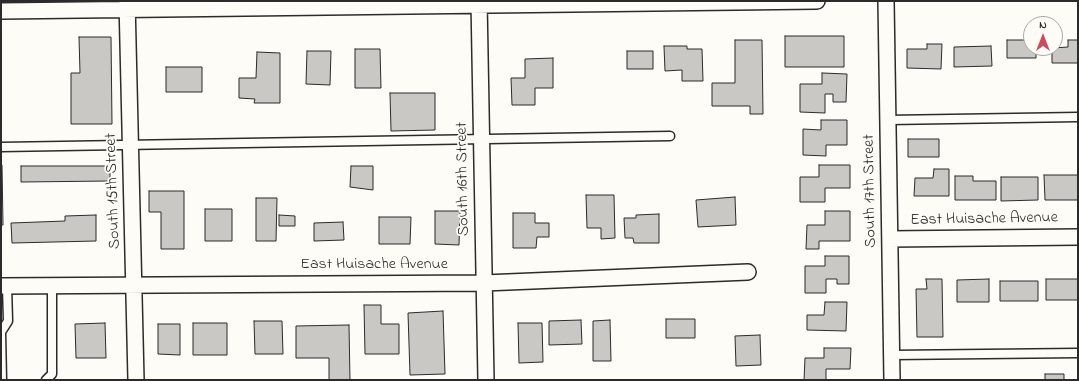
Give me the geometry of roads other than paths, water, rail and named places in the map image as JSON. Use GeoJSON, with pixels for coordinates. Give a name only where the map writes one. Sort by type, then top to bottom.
{"type":"FeatureCollection","features":[{"type":"Feature","properties":{"kind":"street"},"geometry":{"type":"LineString","coordinates":[[1,11],[127,5],[817,1]]}},
{"type":"Feature","properties":{"kind":"street","name":"South 17th Street"},"geometry":{"type":"LineString","coordinates":[[886,1],[892,380]]}},
{"type":"Feature","properties":{"kind":"street","name":"South 16th Street"},"geometry":{"type":"LineString","coordinates":[[479,3],[486,380]]}},
{"type":"Feature","properties":{"kind":"street","name":"South 15th Street"},"geometry":{"type":"LineString","coordinates":[[127,5],[135,285],[136,380]]}},
{"type":"Feature","properties":{"kind":"street","name":"East Huisache Avenue"},"geometry":{"type":"LineString","coordinates":[[890,240],[1078,237]]}},
{"type":"Feature","properties":{"kind":"street","name":"East Huisache Avenue"},"geometry":{"type":"LineString","coordinates":[[4,286],[484,283],[748,272]]}},
{"type":"Feature","properties":{"kind":"lane"},"geometry":{"type":"LineString","coordinates":[[888,120],[1078,117]]}},
{"type":"Feature","properties":{"kind":"lane"},"geometry":{"type":"LineString","coordinates":[[1,147],[670,136]]}},
{"type":"Feature","properties":{"kind":"lane"},"geometry":{"type":"LineString","coordinates":[[2,380],[1,332],[8,321],[4,286]]}},
{"type":"Feature","properties":{"kind":"lane"},"geometry":{"type":"LineString","coordinates":[[46,380],[52,374],[52,286]]}},
{"type":"Feature","properties":{"kind":"lane"},"geometry":{"type":"LineString","coordinates":[[892,355],[1078,352]]}}]}
